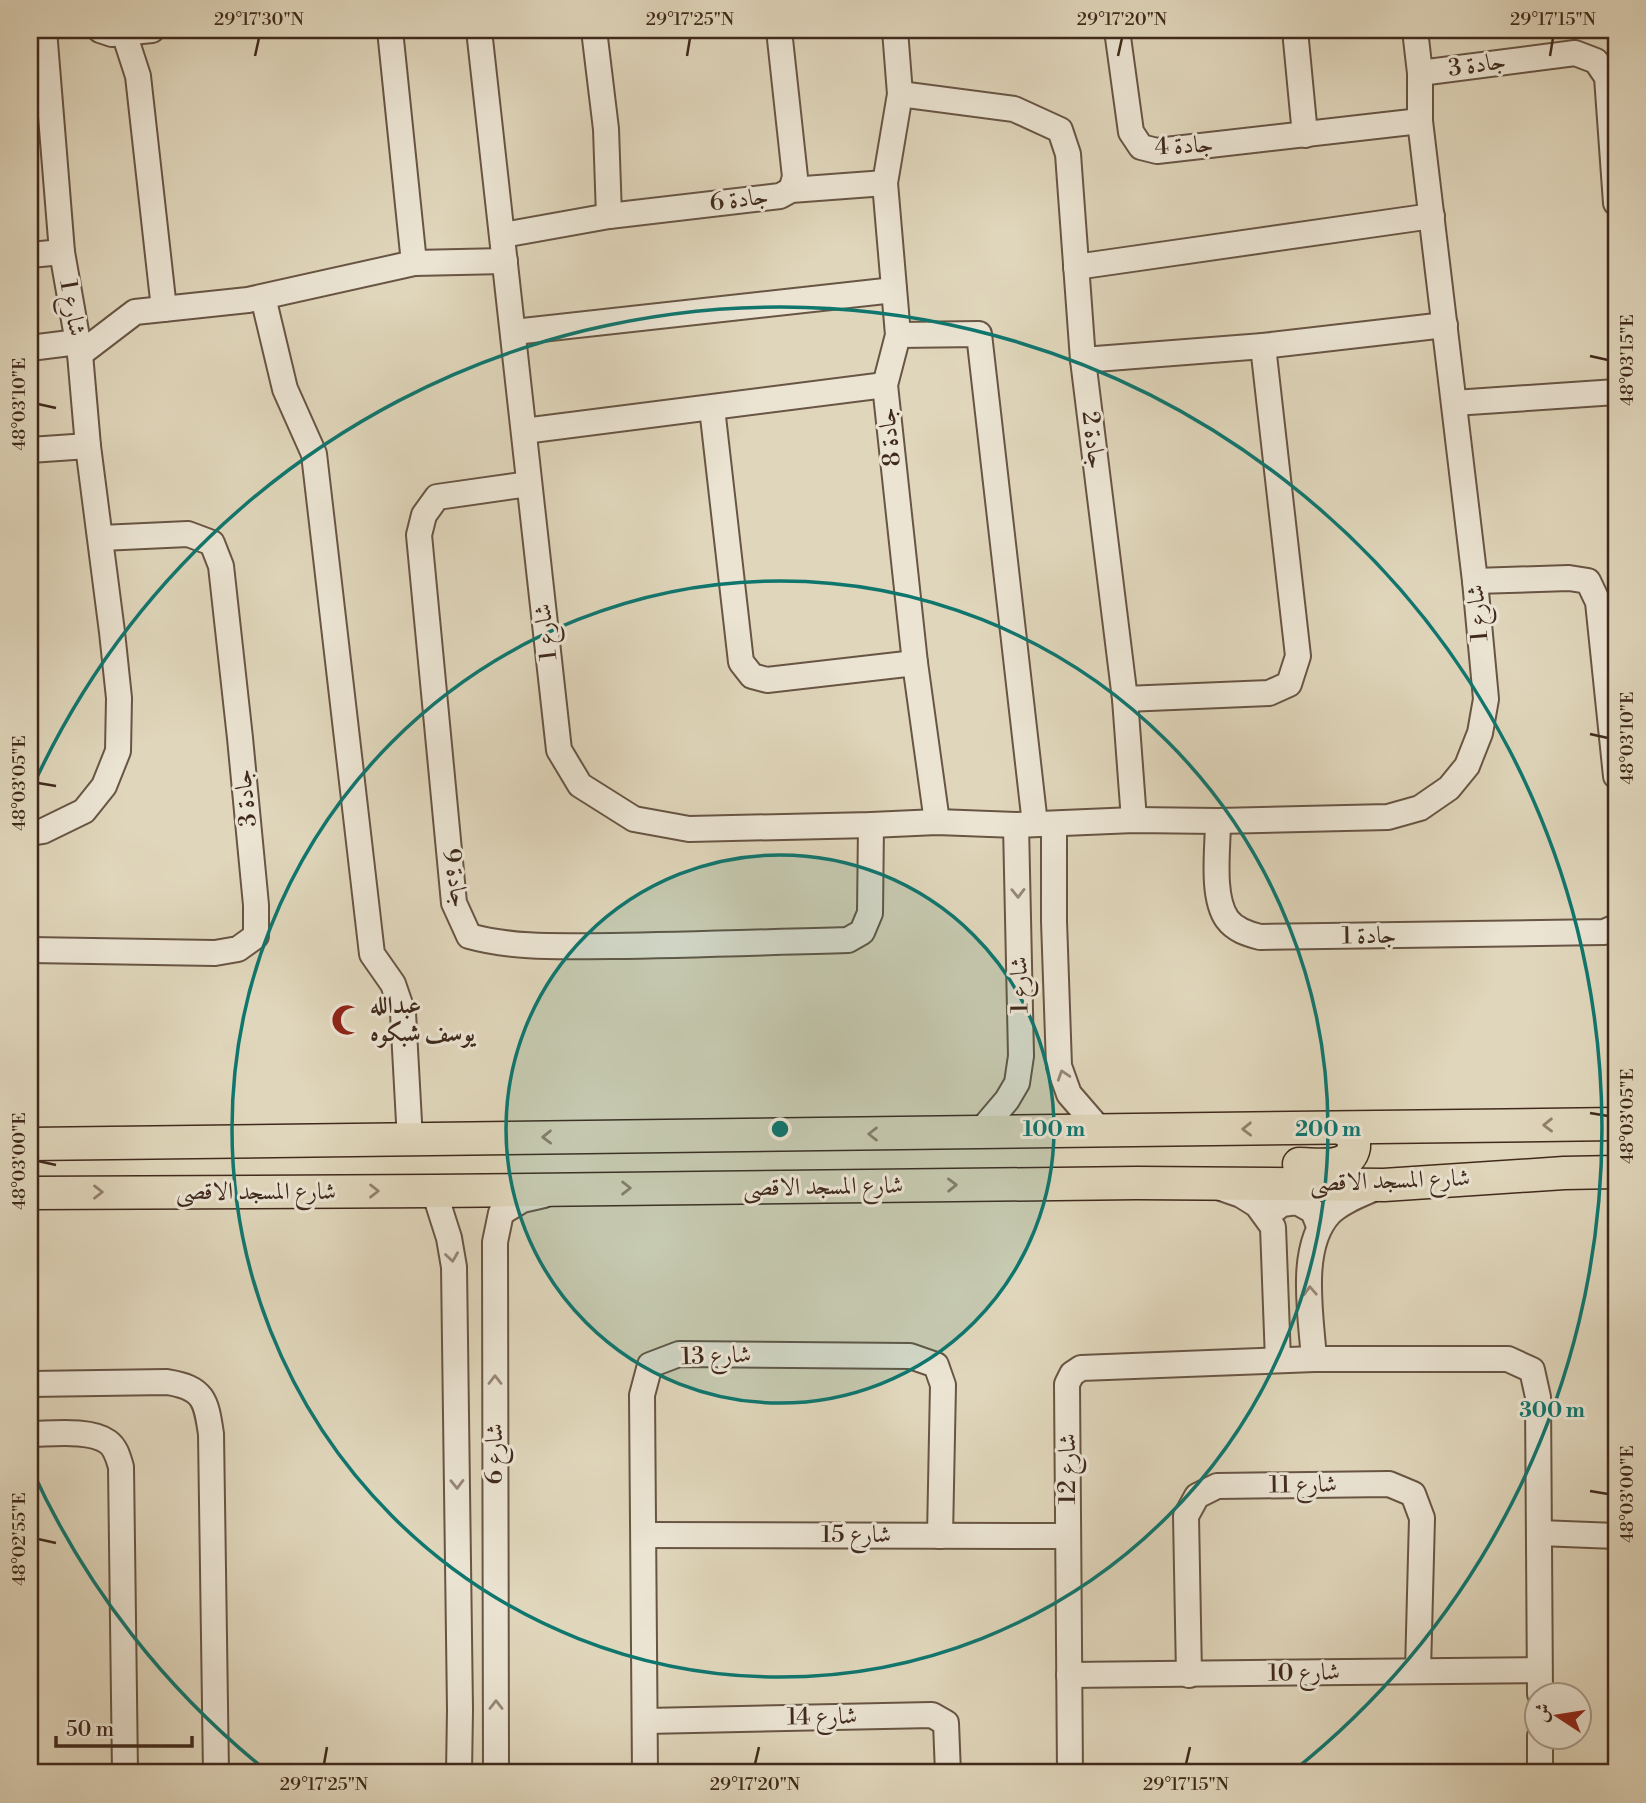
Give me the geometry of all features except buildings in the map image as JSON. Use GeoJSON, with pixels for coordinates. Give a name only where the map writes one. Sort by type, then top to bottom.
{"type":"FeatureCollection","features":[{"type":"Feature","properties":{"kind":"main road","name":"شارع المسجد الاقصى"},"geometry":{"type":"LineString","coordinates":[[30,1144],[1616,1124]]}},
{"type":"Feature","properties":{"kind":"main road"},"geometry":{"type":"LineString","coordinates":[[1137,1183],[1170,1167],[1341,1163],[1349,1159],[1354,1142],[1351,1134],[1343,1129]]}},
{"type":"Feature","properties":{"kind":"main road"},"geometry":{"type":"LineString","coordinates":[[234,1192],[227,1178],[230,1167],[237,1160],[337,1160],[400,1140]]}},
{"type":"Feature","properties":{"kind":"main road","name":"شارع المسجد الاقصى"},"geometry":{"type":"LineString","coordinates":[[30,1193],[1137,1183],[1384,1185],[1564,1172],[1616,1172]]}},
{"type":"Feature","properties":{"kind":"main road"},"geometry":{"type":"LineString","coordinates":[[1564,1172],[1616,1187]]}},
{"type":"Feature","properties":{"kind":"street","name":"شارع 1"},"geometry":{"type":"LineString","coordinates":[[30,833],[43,831],[84,811],[104,786],[118,751],[119,698],[88,446],[79,348],[62,252],[44,30]]}},
{"type":"Feature","properties":{"kind":"street"},"geometry":{"type":"LineString","coordinates":[[152,30],[112,31],[138,76],[164,309]]}},
{"type":"Feature","properties":{"kind":"street"},"geometry":{"type":"LineString","coordinates":[[390,30],[414,263]]}},
{"type":"Feature","properties":{"kind":"street","name":"شارع 1"},"geometry":{"type":"LineString","coordinates":[[479,30],[559,750],[580,785],[634,819],[689,829],[937,822],[1035,824],[1388,817],[1420,808],[1449,788],[1467,766],[1480,733],[1486,699],[1475,581],[1420,121],[1420,73],[1415,30]]}},
{"type":"Feature","properties":{"kind":"street"},"geometry":{"type":"LineString","coordinates":[[594,30],[606,130],[609,216]]}},
{"type":"Feature","properties":{"kind":"street","name":"جادة 6"},"geometry":{"type":"LineString","coordinates":[[503,235],[609,216],[780,196],[791,190],[794,177],[779,30]]}},
{"type":"Feature","properties":{"kind":"street"},"geometry":{"type":"LineString","coordinates":[[885,385],[898,335],[886,183],[900,94],[894,30]]}},
{"type":"Feature","properties":{"kind":"street","name":"جادة 4"},"geometry":{"type":"LineString","coordinates":[[1117,30],[1131,132],[1141,147],[1157,151],[1420,121]]}},
{"type":"Feature","properties":{"kind":"street"},"geometry":{"type":"LineString","coordinates":[[1295,30],[1305,135]]}},
{"type":"Feature","properties":{"kind":"street","name":"جادة 3"},"geometry":{"type":"LineString","coordinates":[[1420,73],[1575,53],[1596,61],[1607,77],[1616,202]]}},
{"type":"Feature","properties":{"kind":"street","name":"جادة 2"},"geometry":{"type":"LineString","coordinates":[[900,94],[1014,109],[1060,130],[1068,154],[1083,360],[1125,699],[1134,820]]}},
{"type":"Feature","properties":{"kind":"street"},"geometry":{"type":"LineString","coordinates":[[791,190],[886,183]]}},
{"type":"Feature","properties":{"kind":"street"},"geometry":{"type":"LineString","coordinates":[[1076,267],[1432,216]]}},
{"type":"Feature","properties":{"kind":"street"},"geometry":{"type":"LineString","coordinates":[[30,255],[62,252]]}},
{"type":"Feature","properties":{"kind":"street"},"geometry":{"type":"LineString","coordinates":[[30,348],[79,348],[135,312],[248,300],[414,263],[505,261]]}},
{"type":"Feature","properties":{"kind":"street"},"geometry":{"type":"LineString","coordinates":[[514,332],[894,289]]}},
{"type":"Feature","properties":{"kind":"street"},"geometry":{"type":"LineString","coordinates":[[262,297],[285,389],[314,454],[372,954],[393,984],[403,1013],[400,1140]]}},
{"type":"Feature","properties":{"kind":"street"},"geometry":{"type":"LineString","coordinates":[[1083,360],[1263,346],[1445,325]]}},
{"type":"Feature","properties":{"kind":"street"},"geometry":{"type":"LineString","coordinates":[[898,335],[979,334],[1035,824]]}},
{"type":"Feature","properties":{"kind":"street"},"geometry":{"type":"LineString","coordinates":[[1125,699],[1269,693],[1289,684],[1298,656],[1263,346]]}},
{"type":"Feature","properties":{"kind":"street","name":"جادة 8"},"geometry":{"type":"LineString","coordinates":[[524,431],[885,385],[915,663],[937,822]]}},
{"type":"Feature","properties":{"kind":"street"},"geometry":{"type":"LineString","coordinates":[[1454,403],[1616,392]]}},
{"type":"Feature","properties":{"kind":"street"},"geometry":{"type":"LineString","coordinates":[[712,408],[741,662],[752,676],[767,680],[915,663]]}},
{"type":"Feature","properties":{"kind":"street"},"geometry":{"type":"LineString","coordinates":[[30,450],[88,446]]}},
{"type":"Feature","properties":{"kind":"street","name":"جادة 9"},"geometry":{"type":"LineString","coordinates":[[529,484],[437,496],[424,515],[419,535],[454,903],[469,936],[524,946],[848,940],[862,932],[870,912],[871,825]]}},
{"type":"Feature","properties":{"kind":"street","name":"جادة 3"},"geometry":{"type":"LineString","coordinates":[[30,950],[215,953],[238,949],[256,936],[248,815],[221,566],[212,543],[188,534],[101,538]]}},
{"type":"Feature","properties":{"kind":"street"},"geometry":{"type":"LineString","coordinates":[[1475,581],[1569,578],[1588,581],[1598,603],[1616,776]]}},
{"type":"Feature","properties":{"kind":"street","name":"جادة 1"},"geometry":{"type":"LineString","coordinates":[[1218,821],[1219,899],[1227,920],[1242,932],[1260,937],[1604,932],[1616,927]]}},
{"type":"Feature","properties":{"kind":"street","name":"شارع 1"},"geometry":{"type":"LineString","coordinates":[[1035,824],[1055,921],[1059,1066],[1069,1094],[1101,1131]]}},
{"type":"Feature","properties":{"kind":"street","name":"شارع 1"},"geometry":{"type":"LineString","coordinates":[[979,1133],[1007,1100],[1017,1083],[1021,1056],[1035,824]]}},
{"type":"Feature","properties":{"kind":"street"},"geometry":{"type":"LineString","coordinates":[[1211,1184],[1241,1195],[1257,1205],[1273,1227],[1278,1360]]}},
{"type":"Feature","properties":{"kind":"street"},"geometry":{"type":"LineString","coordinates":[[1314,1359],[1309,1276],[1314,1240],[1332,1210],[1358,1195],[1384,1185]]}},
{"type":"Feature","properties":{"kind":"street","name":"شارع 6"},"geometry":{"type":"LineString","coordinates":[[496,1773],[495,1242],[501,1213],[522,1200],[575,1188]]}},
{"type":"Feature","properties":{"kind":"street","name":"شارع 6"},"geometry":{"type":"LineString","coordinates":[[434,1191],[449,1238],[454,1267],[459,1773]]}},
{"type":"Feature","properties":{"kind":"street"},"geometry":{"type":"LineString","coordinates":[[1266,1216],[1282,1203],[1297,1202],[1312,1211],[1320,1226]]}},
{"type":"Feature","properties":{"kind":"street"},"geometry":{"type":"LineString","coordinates":[[454,1305],[494,1303]]}},
{"type":"Feature","properties":{"kind":"street","name":"شارع 13"},"geometry":{"type":"LineString","coordinates":[[645,1773],[642,1395],[649,1365],[679,1354],[910,1356],[936,1365],[943,1385],[940,1536]]}},
{"type":"Feature","properties":{"kind":"street","name":"شارع 12"},"geometry":{"type":"LineString","coordinates":[[1069,1773],[1067,1384],[1072,1374],[1081,1368],[1314,1359],[1508,1359],[1532,1370],[1538,1397],[1540,1680]]}},
{"type":"Feature","properties":{"kind":"street"},"geometry":{"type":"LineString","coordinates":[[30,1384],[167,1382],[189,1387],[205,1401],[211,1434],[216,1773]]}},
{"type":"Feature","properties":{"kind":"street"},"geometry":{"type":"LineString","coordinates":[[30,1434],[82,1434],[97,1437],[108,1443],[116,1452],[121,1467],[125,1773]]}},
{"type":"Feature","properties":{"kind":"street","name":"شارع 11"},"geometry":{"type":"LineString","coordinates":[[1189,1675],[1186,1516],[1197,1496],[1217,1486],[1389,1485],[1413,1494],[1422,1518],[1418,1671]]}},
{"type":"Feature","properties":{"kind":"street"},"geometry":{"type":"LineString","coordinates":[[1539,1533],[1616,1536]]}},
{"type":"Feature","properties":{"kind":"street","name":"شارع 15"},"geometry":{"type":"LineString","coordinates":[[644,1535],[1068,1536]]}},
{"type":"Feature","properties":{"kind":"street","name":"شارع 10"},"geometry":{"type":"LineString","coordinates":[[1069,1675],[1418,1671],[1524,1681]]}},
{"type":"Feature","properties":{"kind":"street","name":"شارع 14"},"geometry":{"type":"LineString","coordinates":[[646,1721],[932,1715],[946,1723],[948,1773]]}},
{"type":"Feature","properties":{"kind":"street"},"geometry":{"type":"LineString","coordinates":[[1540,1750],[1540,1773]]}},
{"type":"Feature","properties":{"kind":"place","name":"عبدالله يوسف شبكوه"},"geometry":{"type":"Point","coordinates":[347,1020]}}]}
